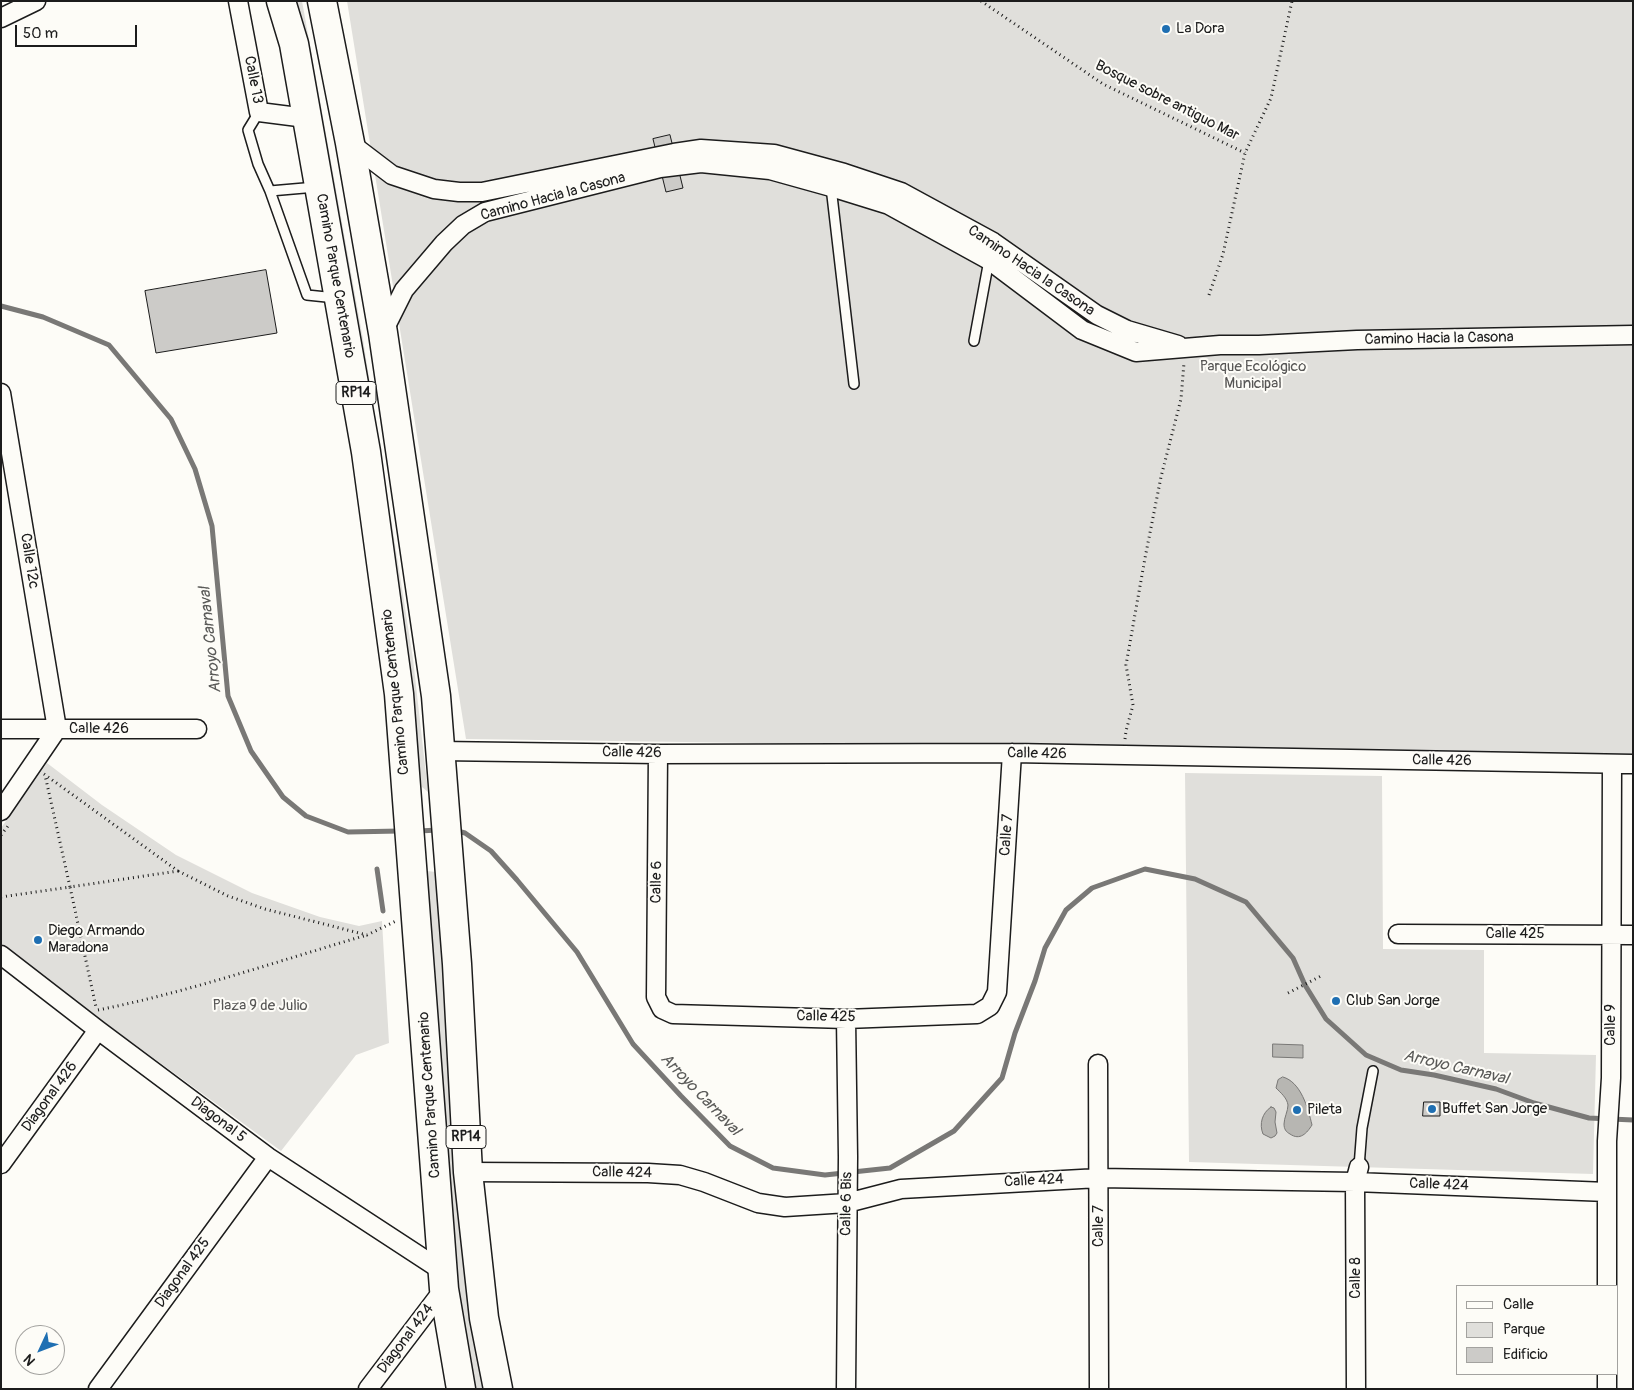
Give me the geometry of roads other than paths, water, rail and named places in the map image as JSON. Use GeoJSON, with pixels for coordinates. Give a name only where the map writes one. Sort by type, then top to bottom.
{"type":"FeatureCollection","features":[{"type":"Feature","properties":{"kind":"main road","name":"Camino Parque Centenario"},"geometry":{"type":"LineString","coordinates":[[281,1],[294,44],[366,452],[399,694],[444,1280],[461,1389]]}},
{"type":"Feature","properties":{"kind":"main road","name":"RP14"},"geometry":{"type":"LineString","coordinates":[[322,1],[350,143],[383,333],[436,696],[457,964],[468,1172],[484,1318],[498,1389]]}},
{"type":"Feature","properties":{"kind":"street"},"geometry":{"type":"LineString","coordinates":[[1,18],[36,1]]}},
{"type":"Feature","properties":{"kind":"street","name":"Calle 13"},"geometry":{"type":"LineString","coordinates":[[238,1],[260,112],[306,118]]}},
{"type":"Feature","properties":{"kind":"street","name":"Camino Hacia la Casona"},"geometry":{"type":"LineString","coordinates":[[350,143],[392,175],[434,189],[459,192],[482,192],[676,159],[770,170],[838,183],[901,192],[985,238],[1096,315],[1127,330],[1186,347]]}},
{"type":"Feature","properties":{"kind":"street","name":"Camino Hacia la Casona"},"geometry":{"type":"LineString","coordinates":[[383,333],[404,290],[444,243],[463,225],[484,212],[658,161]]}},
{"type":"Feature","properties":{"kind":"street","name":"Camino Hacia la Casona"},"geometry":{"type":"LineString","coordinates":[[838,183],[889,205],[984,257],[1082,330],[1136,352],[1186,347],[1357,340],[1633,335]]}},
{"type":"Feature","properties":{"kind":"street"},"geometry":{"type":"LineString","coordinates":[[984,257],[985,238]]}},
{"type":"Feature","properties":{"kind":"street","name":"Calle 12c"},"geometry":{"type":"LineString","coordinates":[[1,393],[57,729]]}},
{"type":"Feature","properties":{"kind":"street","name":"Calle 426"},"geometry":{"type":"LineString","coordinates":[[1,728],[197,729]]}},
{"type":"Feature","properties":{"kind":"street"},"geometry":{"type":"LineString","coordinates":[[7,816],[39,774],[57,729]]}},
{"type":"Feature","properties":{"kind":"street","name":"Calle 426"},"geometry":{"type":"LineString","coordinates":[[440,751],[658,754],[1012,753],[1633,764]]}},
{"type":"Feature","properties":{"kind":"street","name":"Calle 7"},"geometry":{"type":"LineString","coordinates":[[990,1006],[997,992],[1012,753]]}},
{"type":"Feature","properties":{"kind":"street","name":"Calle 6"},"geometry":{"type":"LineString","coordinates":[[658,754],[656,997],[662,1009]]}},
{"type":"Feature","properties":{"kind":"street","name":"Calle 9"},"geometry":{"type":"LineString","coordinates":[[1607,1285],[1607,1141],[1611,1078],[1612,764]]}},
{"type":"Feature","properties":{"kind":"street","name":"Calle 425"},"geometry":{"type":"LineString","coordinates":[[1398,934],[1633,934]]}},
{"type":"Feature","properties":{"kind":"street","name":"Diagonal 5"},"geometry":{"type":"LineString","coordinates":[[1,955],[268,1157],[444,1280]]}},
{"type":"Feature","properties":{"kind":"street","name":"Calle 425"},"geometry":{"type":"LineString","coordinates":[[662,1009],[673,1014],[846,1018],[977,1014],[990,1006]]}},
{"type":"Feature","properties":{"kind":"street","name":"Calle 6 Bis"},"geometry":{"type":"LineString","coordinates":[[846,1018],[848,1157],[846,1389]]}},
{"type":"Feature","properties":{"kind":"street","name":"Diagonal 426"},"geometry":{"type":"LineString","coordinates":[[1,1164],[98,1030]]}},
{"type":"Feature","properties":{"kind":"street","name":"Calle 7"},"geometry":{"type":"LineString","coordinates":[[1098,1064],[1099,1389]]}},
{"type":"Feature","properties":{"kind":"street","name":"Diagonal 425"},"geometry":{"type":"LineString","coordinates":[[98,1389],[268,1157]]}},
{"type":"Feature","properties":{"kind":"street","name":"Calle 424"},"geometry":{"type":"LineString","coordinates":[[468,1172],[648,1173],[680,1175],[704,1182],[758,1203],[785,1207],[847,1199],[901,1189],[1099,1178],[1357,1175],[1607,1192]]}},
{"type":"Feature","properties":{"kind":"street","name":"Calle 8"},"geometry":{"type":"LineString","coordinates":[[1356,1389],[1357,1175]]}},
{"type":"Feature","properties":{"kind":"street","name":"Diagonal 424"},"geometry":{"type":"LineString","coordinates":[[368,1389],[444,1280]]}},
{"type":"Feature","properties":{"kind":"street"},"geometry":{"type":"LineString","coordinates":[[1607,1375],[1607,1389]]}},
{"type":"Feature","properties":{"kind":"lane"},"geometry":{"type":"LineString","coordinates":[[260,112],[248,130],[258,164],[270,191],[307,295],[338,298]]}},
{"type":"Feature","properties":{"kind":"lane"},"geometry":{"type":"LineString","coordinates":[[838,183],[854,384]]}},
{"type":"Feature","properties":{"kind":"lane"},"geometry":{"type":"LineString","coordinates":[[270,191],[318,186]]}},
{"type":"Feature","properties":{"kind":"lane"},"geometry":{"type":"LineString","coordinates":[[974,341],[984,257]]}},
{"type":"Feature","properties":{"kind":"lane"},"geometry":{"type":"LineString","coordinates":[[1357,1175],[1362,1128],[1372,1070]]}},
{"type":"Feature","properties":{"kind":"waterway","name":"Arroyo Carnaval"},"geometry":{"type":"LineString","coordinates":[[1,306],[43,317],[109,345],[171,419],[195,469],[212,526],[228,696],[251,751],[283,797],[306,816],[348,832],[400,831]]}},
{"type":"Feature","properties":{"kind":"waterway","name":"Arroyo Carnaval"},"geometry":{"type":"LineString","coordinates":[[419,831],[438,830]]}},
{"type":"Feature","properties":{"kind":"waterway","name":"Arroyo Carnaval"},"geometry":{"type":"LineString","coordinates":[[454,830],[465,833],[491,851],[517,880],[577,952],[633,1044],[681,1096],[730,1146],[773,1168],[825,1175],[890,1168],[954,1131],[1002,1078],[1015,1033],[1035,981],[1045,948],[1066,910],[1092,888],[1145,869],[1195,879],[1246,902],[1293,958],[1305,985],[1326,1019],[1366,1055],[1401,1070],[1434,1075],[1496,1089],[1534,1103],[1589,1118],[1633,1120]]}},
{"type":"Feature","properties":{"kind":"waterway"},"geometry":{"type":"LineString","coordinates":[[377,869],[383,911]]}},
{"type":"Feature","properties":{"kind":"place","name":"La Dora"},"geometry":{"type":"Point","coordinates":[1166,29]}},
{"type":"Feature","properties":{"kind":"place","name":"Diego Armando Maradona"},"geometry":{"type":"Point","coordinates":[38,940]}},
{"type":"Feature","properties":{"kind":"place","name":"Club San Jorge"},"geometry":{"type":"Point","coordinates":[1336,1001]}},
{"type":"Feature","properties":{"kind":"place","name":"Buffet San Jorge"},"geometry":{"type":"Point","coordinates":[1432,1109]}},
{"type":"Feature","properties":{"kind":"place","name":"Pileta"},"geometry":{"type":"Point","coordinates":[1297,1110]}},
{"type":"Feature","properties":{"kind":"park label","name":"Parque Ecológico Municipal"},"geometry":{"type":"Point","coordinates":[1253,376]}},
{"type":"Feature","properties":{"kind":"park label","name":"Plaza 9 de Julio"},"geometry":{"type":"Point","coordinates":[260,1006]}}]}
